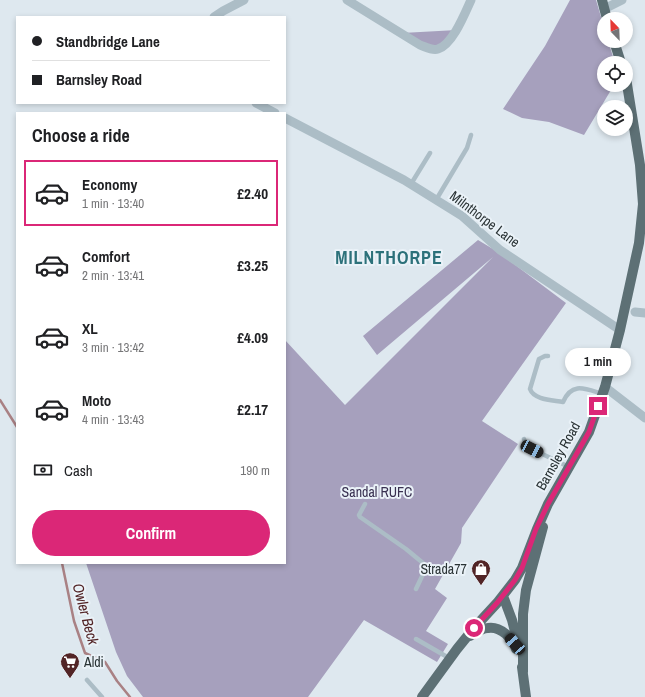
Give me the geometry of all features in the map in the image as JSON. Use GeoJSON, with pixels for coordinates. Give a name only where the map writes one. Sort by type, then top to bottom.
{"type":"FeatureCollection","features":[{"type":"Feature","properties":{"kind":"main road","name":"Barnsley Road"},"geometry":{"type":"LineString","coordinates":[[422,697],[449,658],[515,580],[522,568],[536,529],[548,504],[589,432],[604,390],[620,330],[638,243],[643,204],[640,166],[628,92]]}},
{"type":"Feature","properties":{"kind":"main road"},"geometry":{"type":"LineString","coordinates":[[522,672],[523,614],[526,590],[540,543],[548,504]]}},
{"type":"Feature","properties":{"kind":"main road"},"geometry":{"type":"LineString","coordinates":[[503,596],[512,620],[519,647],[526,697]]}},
{"type":"Feature","properties":{"kind":"main road"},"geometry":{"type":"LineString","coordinates":[[465,638],[478,631],[488,628],[497,629],[506,634],[515,644],[522,672]]}},
{"type":"Feature","properties":{"kind":"street"},"geometry":{"type":"LineString","coordinates":[[216,16],[244,0]]}},
{"type":"Feature","properties":{"kind":"street"},"geometry":{"type":"LineString","coordinates":[[348,0],[420,45],[430,49],[438,49],[452,37],[457,30],[471,0]]}},
{"type":"Feature","properties":{"kind":"street"},"geometry":{"type":"LineString","coordinates":[[603,4],[622,0]]}},
{"type":"Feature","properties":{"kind":"street"},"geometry":{"type":"LineString","coordinates":[[258,104],[273,112]]}},
{"type":"Feature","properties":{"kind":"street","name":"Milnthorpe Lane"},"geometry":{"type":"LineString","coordinates":[[286,119],[411,184],[462,216],[500,250],[620,330]]}},
{"type":"Feature","properties":{"kind":"street"},"geometry":{"type":"LineString","coordinates":[[635,312],[645,313]]}},
{"type":"Feature","properties":{"kind":"street"},"geometry":{"type":"LineString","coordinates":[[604,390],[645,418]]}},
{"type":"Feature","properties":{"kind":"lane"},"geometry":{"type":"LineString","coordinates":[[436,200],[467,148],[471,135]]}},
{"type":"Feature","properties":{"kind":"lane"},"geometry":{"type":"LineString","coordinates":[[411,184],[430,152]]}},
{"type":"Feature","properties":{"kind":"lane"},"geometry":{"type":"LineString","coordinates":[[548,356],[539,359],[530,390],[535,397],[563,402],[566,394],[575,389],[584,388],[604,390]]}},
{"type":"Feature","properties":{"kind":"lane"},"geometry":{"type":"LineString","coordinates":[[524,439],[526,444],[532,449],[568,467]]}},
{"type":"Feature","properties":{"kind":"lane"},"geometry":{"type":"LineString","coordinates":[[365,504],[359,515],[360,517],[423,562],[425,568],[424,572],[416,589]]}},
{"type":"Feature","properties":{"kind":"lane"},"geometry":{"type":"LineString","coordinates":[[416,639],[449,658]]}},
{"type":"Feature","properties":{"kind":"lane"},"geometry":{"type":"LineString","coordinates":[[87,680],[102,697]]}},
{"type":"Feature","properties":{"kind":"green space"},"geometry":{"type":"Polygon","coordinates":[[[570,0],[596,0],[600,12],[597,12],[597,48],[610,48],[613,56],[597,56],[597,92],[610,92],[605,100],[597,100],[597,113],[584,135],[549,122],[522,118],[503,109],[545,46],[570,0]]]}},
{"type":"Feature","properties":{"kind":"green space"},"geometry":{"type":"Polygon","coordinates":[[[457,30],[438,49],[402,33],[457,30]]]}},
{"type":"Feature","properties":{"kind":"green space","name":"Sandal RUFC"},"geometry":{"type":"Polygon","coordinates":[[[478,240],[498,252],[566,303],[482,421],[518,444],[462,528],[461,543],[435,589],[447,598],[426,631],[448,644],[437,662],[364,620],[308,697],[143,697],[127,676],[116,652],[86,564],[286,564],[286,341],[345,405],[493,257],[377,355],[363,336],[478,240]]]}},
{"type":"Feature","properties":{"kind":"green space"},"geometry":{"type":"Polygon","coordinates":[[[579,359],[597,363],[593,376],[576,373],[579,359]]]}},
{"type":"Feature","properties":{"kind":"waterway","name":"Owler Beck"},"geometry":{"type":"LineString","coordinates":[[0,400],[16,425]]}},
{"type":"Feature","properties":{"kind":"waterway","name":"Owler Beck"},"geometry":{"type":"LineString","coordinates":[[62,564],[74,621],[85,653],[105,662],[117,681],[130,697]]}},
{"type":"Feature","properties":{"kind":"place","name":"Strada77"},"geometry":{"type":"Point","coordinates":[481,586]}},
{"type":"Feature","properties":{"kind":"place","name":"Aldi"},"geometry":{"type":"Point","coordinates":[70,679]}},
{"type":"Feature","properties":{"kind":"district","name":"MILNTHORPE"},"geometry":{"type":"Point","coordinates":[389,257]}},
{"type":"Feature","properties":{"kind":"route"},"geometry":{"type":"LineString","coordinates":[[474,628],[503,596],[522,568],[536,529],[548,504],[589,432],[598,406]]}}]}
